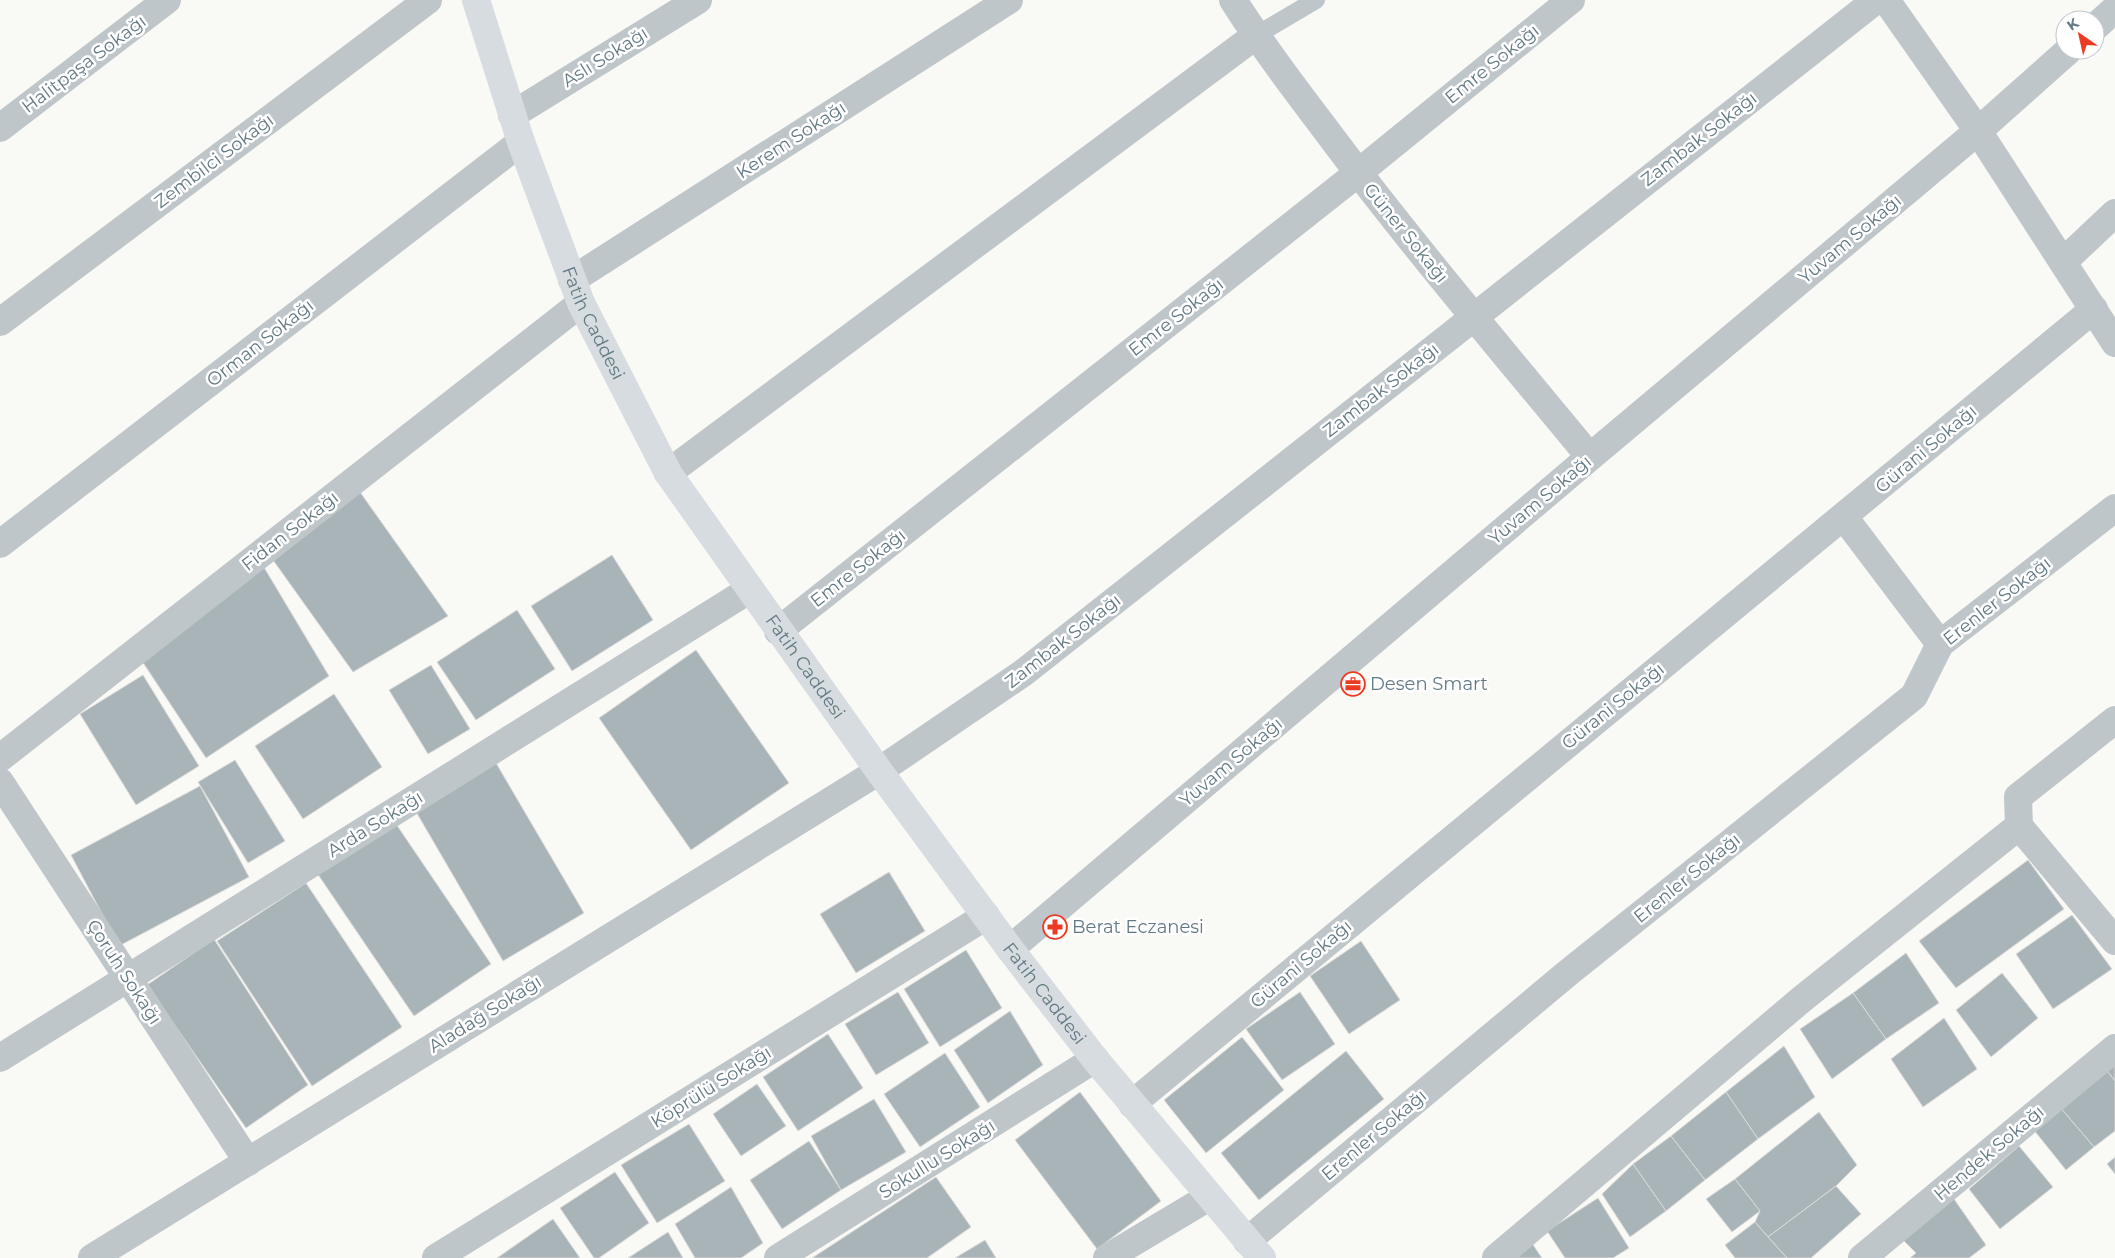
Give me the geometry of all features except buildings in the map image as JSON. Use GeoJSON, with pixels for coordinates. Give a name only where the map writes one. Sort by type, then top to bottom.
{"type":"FeatureCollection","features":[{"type":"Feature","properties":{"kind":"main road","name":"Fatih Caddesi"},"geometry":{"type":"LineString","coordinates":[[476,0],[521,142],[577,292],[668,473],[878,771],[1010,949],[1095,1059],[1254,1250]]}},
{"type":"Feature","properties":{"kind":"street","name":"Halitpaşa Sokağı"},"geometry":{"type":"LineString","coordinates":[[0,128],[167,0]]}},
{"type":"Feature","properties":{"kind":"street","name":"Zembilci Sokağı"},"geometry":{"type":"LineString","coordinates":[[0,322],[428,0]]}},
{"type":"Feature","properties":{"kind":"street","name":"Aslı Sokağı"},"geometry":{"type":"LineString","coordinates":[[512,115],[698,0]]}},
{"type":"Feature","properties":{"kind":"street","name":"Kerem Sokağı"},"geometry":{"type":"LineString","coordinates":[[577,292],[1009,0]]}},
{"type":"Feature","properties":{"kind":"street","name":"Güner Sokağı"},"geometry":{"type":"LineString","coordinates":[[1232,0],[1255,36],[1358,173],[1473,317],[1590,456]]}},
{"type":"Feature","properties":{"kind":"street","name":"Emre Sokağı"},"geometry":{"type":"LineString","coordinates":[[778,631],[1358,173],[1571,0]]}},
{"type":"Feature","properties":{"kind":"street","name":"Zambak Sokağı"},"geometry":{"type":"LineString","coordinates":[[878,771],[1023,673],[1876,0]]}},
{"type":"Feature","properties":{"kind":"street"},"geometry":{"type":"LineString","coordinates":[[1886,0],[1978,131],[2115,343]]}},
{"type":"Feature","properties":{"kind":"street"},"geometry":{"type":"LineString","coordinates":[[2105,18],[2115,9]]}},
{"type":"Feature","properties":{"kind":"street"},"geometry":{"type":"LineString","coordinates":[[668,473],[1255,36]]}},
{"type":"Feature","properties":{"kind":"street","name":"Yuvam Sokağı"},"geometry":{"type":"LineString","coordinates":[[1010,949],[1590,456],[1978,131],[2058,60]]}},
{"type":"Feature","properties":{"kind":"street","name":"Orman Sokağı"},"geometry":{"type":"LineString","coordinates":[[0,544],[521,142]]}},
{"type":"Feature","properties":{"kind":"street"},"geometry":{"type":"LineString","coordinates":[[2063,262],[2115,213]]}},
{"type":"Feature","properties":{"kind":"street","name":"Fidan Sokağı"},"geometry":{"type":"LineString","coordinates":[[0,758],[577,292]]}},
{"type":"Feature","properties":{"kind":"street","name":"Gürani Sokağı"},"geometry":{"type":"LineString","coordinates":[[1132,1104],[2094,309]]}},
{"type":"Feature","properties":{"kind":"street","name":"Erenler Sokağı"},"geometry":{"type":"LineString","coordinates":[[1254,1250],[1569,972],[1914,696],[1940,644],[2115,508]]}},
{"type":"Feature","properties":{"kind":"street"},"geometry":{"type":"LineString","coordinates":[[1844,517],[1940,644]]}},
{"type":"Feature","properties":{"kind":"street","name":"Arda Sokağı"},"geometry":{"type":"LineString","coordinates":[[0,1058],[749,590]]}},
{"type":"Feature","properties":{"kind":"street"},"geometry":{"type":"LineString","coordinates":[[2113,935],[2019,826],[2018,798],[2115,720]]}},
{"type":"Feature","properties":{"kind":"street","name":"Aladağ Sokağı"},"geometry":{"type":"LineString","coordinates":[[92,1258],[878,771]]}},
{"type":"Feature","properties":{"kind":"street","name":"Çoruh Sokağı"},"geometry":{"type":"LineString","coordinates":[[0,782],[248,1162]]}},
{"type":"Feature","properties":{"kind":"street"},"geometry":{"type":"LineString","coordinates":[[1496,1258],[1802,999],[2019,826]]}},
{"type":"Feature","properties":{"kind":"street","name":"Köprülü Sokağı"},"geometry":{"type":"LineString","coordinates":[[436,1258],[986,916]]}},
{"type":"Feature","properties":{"kind":"street","name":"Hendek Sokağı"},"geometry":{"type":"LineString","coordinates":[[1862,1258],[2115,1048]]}},
{"type":"Feature","properties":{"kind":"street","name":"Sokullu Sokağı"},"geometry":{"type":"LineString","coordinates":[[778,1258],[1095,1059]]}},
{"type":"Feature","properties":{"kind":"street"},"geometry":{"type":"LineString","coordinates":[[1107,1258],[1209,1197]]}},
{"type":"Feature","properties":{"kind":"lane"},"geometry":{"type":"LineString","coordinates":[[1255,36],[1316,0]]}},
{"type":"Feature","properties":{"kind":"place","name":"Desen Smart"},"geometry":{"type":"Point","coordinates":[1353,684]}},
{"type":"Feature","properties":{"kind":"place","name":"Berat Eczanesi"},"geometry":{"type":"Point","coordinates":[1055,927]}}]}
